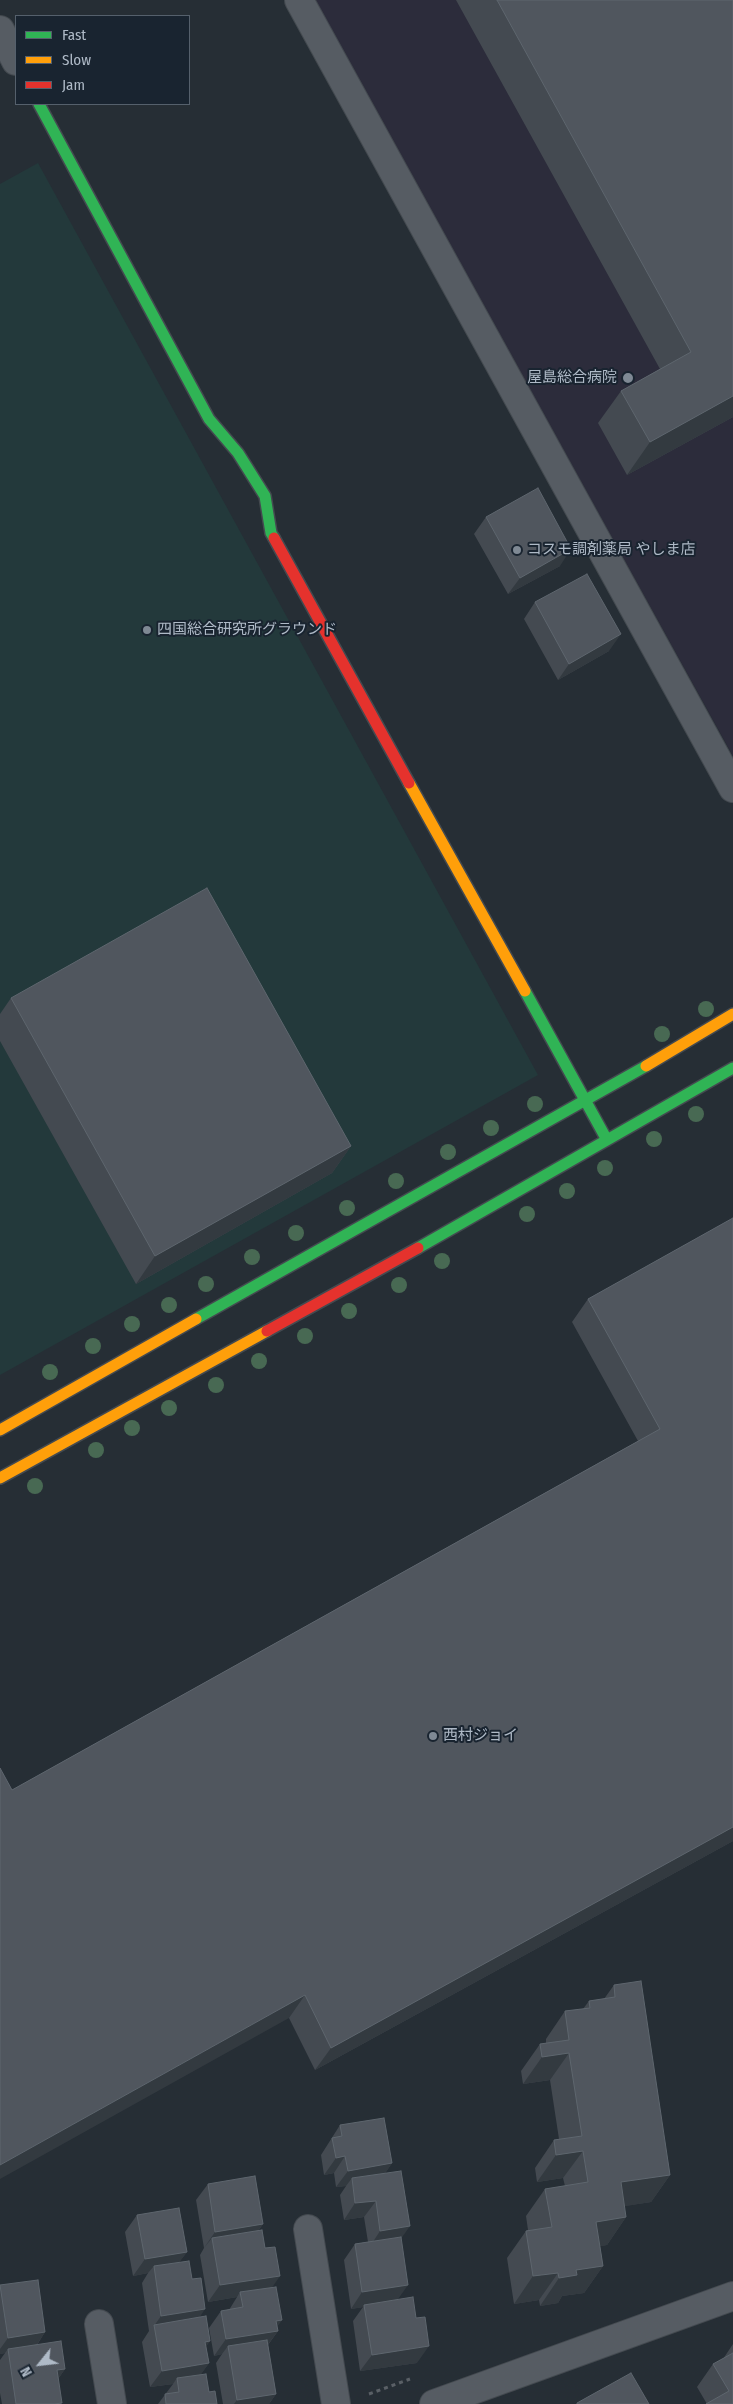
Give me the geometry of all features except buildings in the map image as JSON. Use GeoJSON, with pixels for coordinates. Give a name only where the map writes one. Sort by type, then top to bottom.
{"type":"FeatureCollection","features":[{"type":"Feature","properties":{"kind":"street"},"geometry":{"type":"LineString","coordinates":[[299,0],[733,788]]}},
{"type":"Feature","properties":{"kind":"street"},"geometry":{"type":"LineString","coordinates":[[0,30],[15,59]]}},
{"type":"Feature","properties":{"kind":"street"},"geometry":{"type":"LineString","coordinates":[[40,105],[209,419],[238,453],[265,496],[271,533],[607,1140]]}},
{"type":"Feature","properties":{"kind":"street"},"geometry":{"type":"LineString","coordinates":[[0,1430],[585,1101],[685,1044],[733,1014]]}},
{"type":"Feature","properties":{"kind":"street"},"geometry":{"type":"LineString","coordinates":[[0,1478],[443,1234],[733,1068]]}},
{"type":"Feature","properties":{"kind":"street"},"geometry":{"type":"LineString","coordinates":[[308,2229],[336,2404]]}},
{"type":"Feature","properties":{"kind":"street"},"geometry":{"type":"LineString","coordinates":[[434,2404],[733,2296]]}},
{"type":"Feature","properties":{"kind":"street"},"geometry":{"type":"LineString","coordinates":[[100,2324],[112,2404]]}},
{"type":"Feature","properties":{"kind":"shaded area","name":"屋島総合病院"},"geometry":{"type":"Polygon","coordinates":[[[314,0],[733,0],[733,756],[314,0]]]}},
{"type":"Feature","properties":{"kind":"green space","name":"四国総合研究所グラウンド"},"geometry":{"type":"Polygon","coordinates":[[[38,163],[538,1075],[0,1375],[0,184],[38,163]]]}},
{"type":"Feature","properties":{"kind":"traffic: fast"},"geometry":{"type":"LineString","coordinates":[[40,105],[209,419],[238,453],[265,496],[271,533],[274,538]]}},
{"type":"Feature","properties":{"kind":"traffic: fast"},"geometry":{"type":"LineString","coordinates":[[525,991],[607,1140]]}},
{"type":"Feature","properties":{"kind":"traffic: fast"},"geometry":{"type":"LineString","coordinates":[[196,1319],[646,1066]]}},
{"type":"Feature","properties":{"kind":"traffic: fast"},"geometry":{"type":"LineString","coordinates":[[418,1248],[733,1068]]}},
{"type":"Feature","properties":{"kind":"traffic: slow"},"geometry":{"type":"LineString","coordinates":[[409,783],[525,991]]}},
{"type":"Feature","properties":{"kind":"traffic: slow"},"geometry":{"type":"LineString","coordinates":[[646,1066],[733,1014]]}},
{"type":"Feature","properties":{"kind":"traffic: slow"},"geometry":{"type":"LineString","coordinates":[[0,1430],[196,1319]]}},
{"type":"Feature","properties":{"kind":"traffic: slow"},"geometry":{"type":"LineString","coordinates":[[0,1478],[267,1331]]}},
{"type":"Feature","properties":{"kind":"traffic: jam"},"geometry":{"type":"LineString","coordinates":[[274,538],[409,783]]}},
{"type":"Feature","properties":{"kind":"traffic: jam"},"geometry":{"type":"LineString","coordinates":[[267,1331],[418,1248]]}},
{"type":"Feature","properties":{"kind":"place","name":"屋島総合病院"},"geometry":{"type":"Point","coordinates":[628,378]}},
{"type":"Feature","properties":{"kind":"place","name":"コスモ調剤薬局 やしま店"},"geometry":{"type":"Point","coordinates":[517,550]}},
{"type":"Feature","properties":{"kind":"place","name":"四国総合研究所グラウンド"},"geometry":{"type":"Point","coordinates":[147,630]}},
{"type":"Feature","properties":{"kind":"place","name":"西村ジョイ"},"geometry":{"type":"Point","coordinates":[433,1736]}}]}
